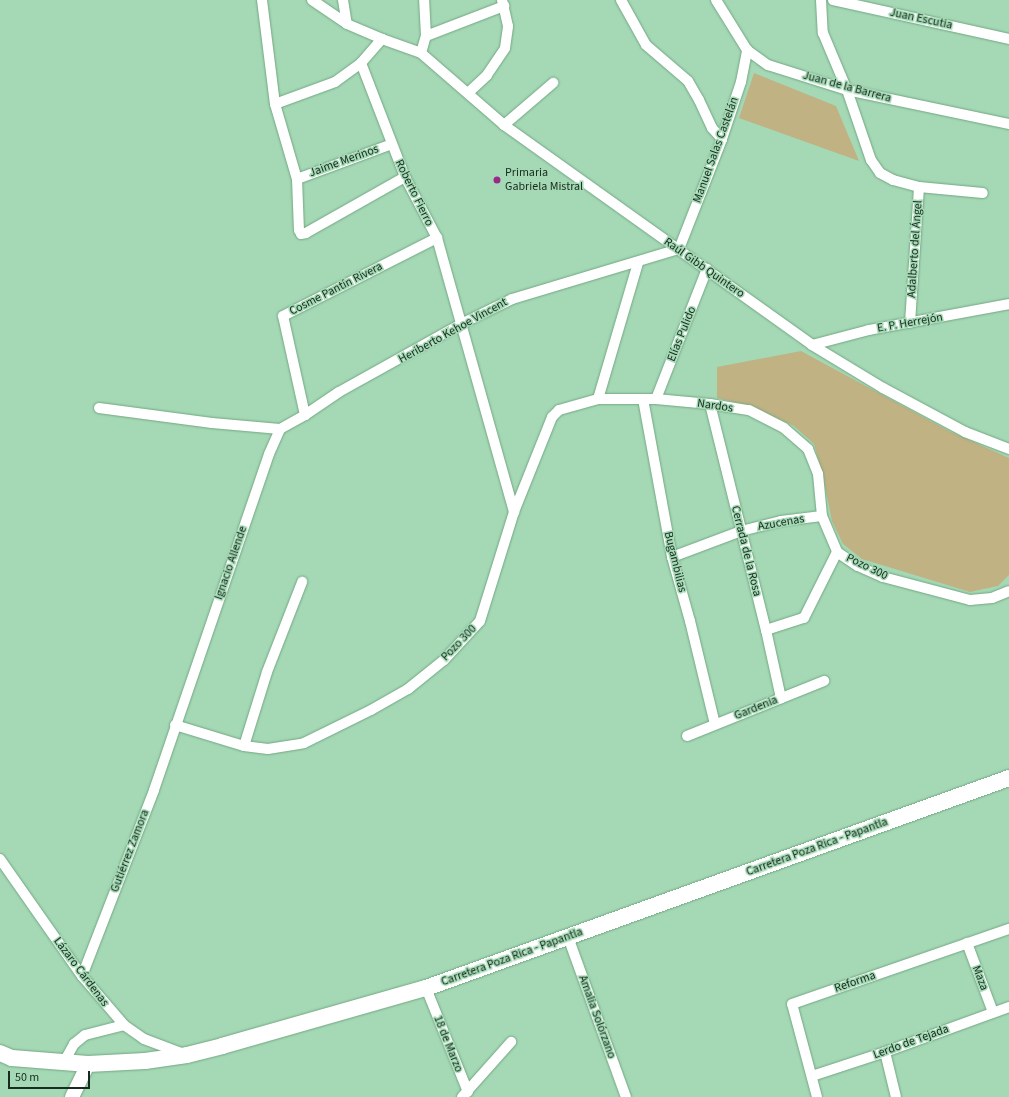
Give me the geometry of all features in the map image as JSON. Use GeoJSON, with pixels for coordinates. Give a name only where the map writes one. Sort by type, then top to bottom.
{"type":"FeatureCollection","features":[{"type":"Feature","properties":{"kind":"main road","name":"Carretera Poza Rica - Papantla"},"geometry":{"type":"LineString","coordinates":[[0,1053],[12,1058],[88,1064],[145,1061],[187,1055],[426,988],[1009,778]]}},
{"type":"Feature","properties":{"kind":"main road"},"geometry":{"type":"LineString","coordinates":[[72,1097],[88,1064]]}},
{"type":"Feature","properties":{"kind":"street"},"geometry":{"type":"LineString","coordinates":[[262,0],[275,104],[296,179],[299,230],[301,234],[306,234],[405,177]]}},
{"type":"Feature","properties":{"kind":"street"},"geometry":{"type":"LineString","coordinates":[[312,0],[347,24],[421,53],[426,36],[424,0]]}},
{"type":"Feature","properties":{"kind":"street"},"geometry":{"type":"LineString","coordinates":[[342,0],[347,24]]}},
{"type":"Feature","properties":{"kind":"street"},"geometry":{"type":"LineString","coordinates":[[621,0],[633,25],[646,45],[688,81],[712,128],[722,139]]}},
{"type":"Feature","properties":{"kind":"street","name":"Juan de la Barrera"},"geometry":{"type":"LineString","coordinates":[[716,0],[747,50],[768,65],[847,90],[1009,124]]}},
{"type":"Feature","properties":{"kind":"street","name":"Adalberto del Ángel"},"geometry":{"type":"LineString","coordinates":[[821,0],[823,32],[847,90],[871,160],[880,173],[893,180],[919,187],[910,323]]}},
{"type":"Feature","properties":{"kind":"street","name":"Juan Escutia"},"geometry":{"type":"LineString","coordinates":[[833,0],[1009,39]]}},
{"type":"Feature","properties":{"kind":"street"},"geometry":{"type":"LineString","coordinates":[[426,36],[503,3],[508,26],[505,48],[487,75],[468,93]]}},
{"type":"Feature","properties":{"kind":"street"},"geometry":{"type":"LineString","coordinates":[[275,104],[335,82],[361,63],[382,39]]}},
{"type":"Feature","properties":{"kind":"street","name":"Manuel Salas Castelán"},"geometry":{"type":"LineString","coordinates":[[679,249],[722,139],[741,82],[747,50]]}},
{"type":"Feature","properties":{"kind":"street","name":"Raúl Gibb Quintero"},"geometry":{"type":"LineString","coordinates":[[421,53],[504,124],[614,205],[679,249],[812,345],[883,388],[965,432],[1009,449]]}},
{"type":"Feature","properties":{"kind":"street","name":"Roberto Fierro"},"geometry":{"type":"LineString","coordinates":[[361,63],[405,177],[437,238],[514,512]]}},
{"type":"Feature","properties":{"kind":"street"},"geometry":{"type":"LineString","coordinates":[[504,124],[553,83]]}},
{"type":"Feature","properties":{"kind":"street","name":"Jaime Merinos"},"geometry":{"type":"LineString","coordinates":[[296,179],[392,144]]}},
{"type":"Feature","properties":{"kind":"street"},"geometry":{"type":"LineString","coordinates":[[919,187],[983,194]]}},
{"type":"Feature","properties":{"kind":"street","name":"Cosme Pantín Rivera"},"geometry":{"type":"LineString","coordinates":[[305,415],[283,316],[437,238]]}},
{"type":"Feature","properties":{"kind":"street","name":"Heriberto Kehoe Vincent"},"geometry":{"type":"LineString","coordinates":[[305,415],[339,392],[394,363],[461,324],[512,299],[638,263],[679,249]]}},
{"type":"Feature","properties":{"kind":"street"},"geometry":{"type":"LineString","coordinates":[[598,399],[638,263]]}},
{"type":"Feature","properties":{"kind":"street","name":"Elías Pulido"},"geometry":{"type":"LineString","coordinates":[[656,399],[707,269]]}},
{"type":"Feature","properties":{"kind":"street","name":"E. P. Herrejón"},"geometry":{"type":"LineString","coordinates":[[812,345],[869,330],[1009,304]]}},
{"type":"Feature","properties":{"kind":"street","name":"Pozo 300"},"geometry":{"type":"LineString","coordinates":[[175,725],[244,746],[268,750],[304,743],[371,710],[408,689],[444,660],[480,621],[514,512],[552,417],[559,410],[598,399],[643,399]]}},
{"type":"Feature","properties":{"kind":"street","name":"Nardos"},"geometry":{"type":"LineString","coordinates":[[643,399],[710,404],[749,410],[784,428]]}},
{"type":"Feature","properties":{"kind":"street","name":"Bugambilias"},"geometry":{"type":"LineString","coordinates":[[643,399],[672,557],[690,621],[715,724]]}},
{"type":"Feature","properties":{"kind":"street","name":"Cerrada de la Rosa"},"geometry":{"type":"LineString","coordinates":[[710,404],[766,630],[781,698]]}},
{"type":"Feature","properties":{"kind":"street"},"geometry":{"type":"LineString","coordinates":[[99,408],[212,423],[280,429],[305,415]]}},
{"type":"Feature","properties":{"kind":"street","name":"Pozo 300"},"geometry":{"type":"LineString","coordinates":[[784,428],[808,449],[818,474],[822,516],[837,552],[858,566],[883,577],[970,600],[992,598],[1009,592]]}},
{"type":"Feature","properties":{"kind":"street","name":"Ignacio Allende"},"geometry":{"type":"LineString","coordinates":[[175,725],[269,454],[280,429]]}},
{"type":"Feature","properties":{"kind":"street","name":"Azucenas"},"geometry":{"type":"LineString","coordinates":[[672,557],[741,531],[781,521],[822,516]]}},
{"type":"Feature","properties":{"kind":"street"},"geometry":{"type":"LineString","coordinates":[[766,630],[804,618],[837,552]]}},
{"type":"Feature","properties":{"kind":"street"},"geometry":{"type":"LineString","coordinates":[[244,746],[268,672],[302,582]]}},
{"type":"Feature","properties":{"kind":"street","name":"Gardenia"},"geometry":{"type":"LineString","coordinates":[[687,736],[824,681]]}},
{"type":"Feature","properties":{"kind":"street","name":"Gutiérrez Zamora"},"geometry":{"type":"LineString","coordinates":[[82,976],[154,790],[175,725]]}},
{"type":"Feature","properties":{"kind":"street","name":"Lázaro Cárdenas"},"geometry":{"type":"LineString","coordinates":[[0,859],[82,976],[124,1025],[144,1039],[187,1055]]}},
{"type":"Feature","properties":{"kind":"street","name":"Reforma"},"geometry":{"type":"LineString","coordinates":[[817,1097],[792,1004],[1009,929]]}},
{"type":"Feature","properties":{"kind":"street","name":"Amalia Solórzano"},"geometry":{"type":"LineString","coordinates":[[568,937],[626,1097]]}},
{"type":"Feature","properties":{"kind":"street","name":"Maza"},"geometry":{"type":"LineString","coordinates":[[967,943],[993,1012]]}},
{"type":"Feature","properties":{"kind":"street","name":"18 de Marzo"},"geometry":{"type":"LineString","coordinates":[[426,988],[465,1095]]}},
{"type":"Feature","properties":{"kind":"street","name":"Lerdo de Tejada"},"geometry":{"type":"LineString","coordinates":[[812,1076],[885,1052],[1009,1007]]}},
{"type":"Feature","properties":{"kind":"street"},"geometry":{"type":"LineString","coordinates":[[64,1062],[74,1044],[85,1035],[124,1025]]}},
{"type":"Feature","properties":{"kind":"street"},"geometry":{"type":"LineString","coordinates":[[465,1095],[511,1042]]}},
{"type":"Feature","properties":{"kind":"street"},"geometry":{"type":"LineString","coordinates":[[885,1052],[896,1097]]}},
{"type":"Feature","properties":{"kind":"shaded area"},"geometry":{"type":"Polygon","coordinates":[[[754,73],[836,106],[859,161],[739,118],[754,73]]]}},
{"type":"Feature","properties":{"kind":"shaded area"},"geometry":{"type":"Polygon","coordinates":[[[801,351],[949,431],[1009,458],[1009,575],[998,586],[970,592],[862,559],[843,544],[832,521],[822,472],[814,444],[794,426],[753,407],[717,398],[717,367],[801,351]]]}},
{"type":"Feature","properties":{"kind":"place","name":"Primaria Gabriela Mistral"},"geometry":{"type":"Point","coordinates":[497,180]}}]}
